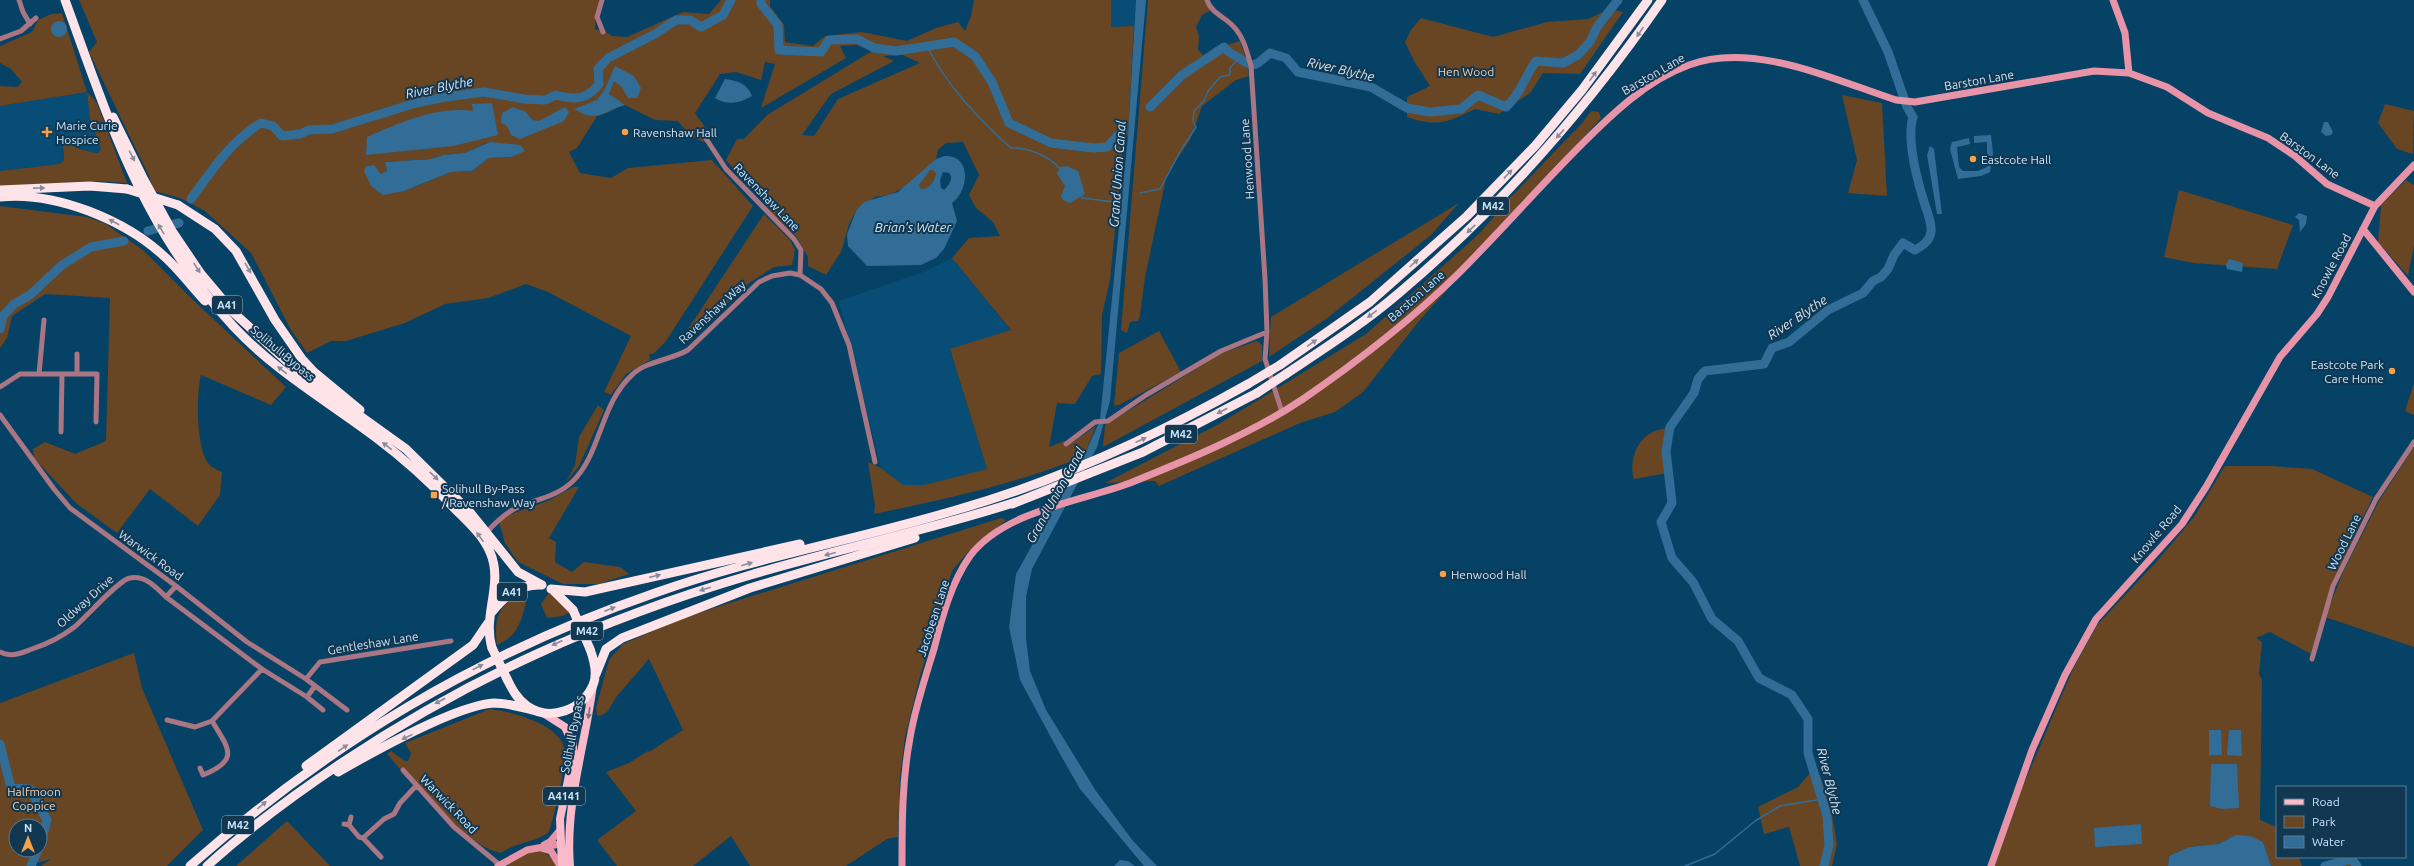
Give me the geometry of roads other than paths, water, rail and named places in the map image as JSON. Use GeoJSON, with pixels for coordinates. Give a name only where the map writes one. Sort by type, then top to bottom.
{"type":"FeatureCollection","features":[{"type":"Feature","properties":{"kind":"highway","name":"Solihull Bypass"},"geometry":{"type":"LineString","coordinates":[[65,0],[119,148],[151,213],[179,259],[234,327],[307,390],[403,459],[445,497],[475,530],[489,550],[493,561],[496,581],[489,618]]}},
{"type":"Feature","properties":{"kind":"highway","name":"M42"},"geometry":{"type":"LineString","coordinates":[[190,866],[287,785],[384,720],[439,687],[558,629],[655,593],[746,564],[956,510],[1060,474],[1105,456],[1175,424],[1280,365],[1370,302],[1472,210],[1535,146],[1582,90],[1648,0]]}},
{"type":"Feature","properties":{"kind":"highway","name":"M42"},"geometry":{"type":"LineString","coordinates":[[207,866],[244,833],[288,799],[396,727],[470,685],[561,641],[657,604],[748,576],[959,521],[1016,502],[1102,470],[1184,432],[1257,393],[1348,332],[1398,294],[1473,227],[1561,133],[1629,49],[1662,0]]}},
{"type":"Feature","properties":{"kind":"highway","name":"Solihull Bypass"},"geometry":{"type":"LineString","coordinates":[[90,69],[160,211],[201,274],[218,294],[248,327],[296,370],[406,448],[442,483],[487,532],[518,572],[542,585]]}},
{"type":"Feature","properties":{"kind":"highway"},"geometry":{"type":"LineString","coordinates":[[0,190],[90,186],[127,189],[178,206],[215,230],[236,251],[275,320],[306,364],[406,448]]}},
{"type":"Feature","properties":{"kind":"highway"},"geometry":{"type":"LineString","coordinates":[[0,197],[18,197],[69,205],[96,214],[119,225],[165,258],[205,302],[234,327]]}},
{"type":"Feature","properties":{"kind":"highway"},"geometry":{"type":"LineString","coordinates":[[551,589],[576,592],[598,590],[997,497]]}},
{"type":"Feature","properties":{"kind":"highway"},"geometry":{"type":"LineString","coordinates":[[596,674],[604,652],[613,643],[670,618],[750,588],[912,539],[1016,502]]}},
{"type":"Feature","properties":{"kind":"highway","name":"A41"},"geometry":{"type":"LineString","coordinates":[[542,585],[551,589],[565,600],[573,610],[590,649],[596,674],[593,685],[581,702],[568,710],[558,713],[540,712],[522,703],[507,679],[492,648],[489,618],[502,599],[510,593],[528,586],[542,585]]}},
{"type":"Feature","properties":{"kind":"highway"},"geometry":{"type":"LineString","coordinates":[[287,785],[336,742],[473,645],[489,618]]}},
{"type":"Feature","properties":{"kind":"highway"},"geometry":{"type":"LineString","coordinates":[[244,833],[319,783],[365,757],[460,712],[496,703],[540,712]]}},
{"type":"Feature","properties":{"kind":"main road","name":"Solihull Bypass"},"geometry":{"type":"LineString","coordinates":[[574,787],[593,685]]}},
{"type":"Feature","properties":{"kind":"main road","name":"Solihull Bypass"},"geometry":{"type":"LineString","coordinates":[[540,712],[565,728],[573,744],[572,756],[561,808],[561,866]]}},
{"type":"Feature","properties":{"kind":"main road","name":"A4141"},"geometry":{"type":"LineString","coordinates":[[570,866],[569,827],[574,787]]}},
{"type":"Feature","properties":{"kind":"main road"},"geometry":{"type":"LineString","coordinates":[[560,844],[564,838],[569,799],[574,787]]}},
{"type":"Feature","properties":{"kind":"street"},"geometry":{"type":"LineString","coordinates":[[19,0],[30,24]]}},
{"type":"Feature","properties":{"kind":"street"},"geometry":{"type":"LineString","coordinates":[[602,0],[597,18],[603,32]]}},
{"type":"Feature","properties":{"kind":"street","name":"Henwood Lane"},"geometry":{"type":"LineString","coordinates":[[1207,0],[1217,14],[1234,26],[1244,42],[1251,66],[1267,332]]}},
{"type":"Feature","properties":{"kind":"street"},"geometry":{"type":"LineString","coordinates":[[2113,0],[2125,33],[2129,72]]}},
{"type":"Feature","properties":{"kind":"street"},"geometry":{"type":"LineString","coordinates":[[0,39],[17,33],[36,18]]}},
{"type":"Feature","properties":{"kind":"street","name":"Barston Lane"},"geometry":{"type":"LineString","coordinates":[[1282,412],[1304,398],[1398,327],[1458,274],[1558,168],[1626,102],[1687,65],[1711,59],[1733,57],[1764,59],[1896,100],[1915,102],[2094,71],[2129,72],[2168,87],[2208,113],[2268,138],[2295,156],[2327,184],[2375,206]]}},
{"type":"Feature","properties":{"kind":"street","name":"Ravenshaw Lane"},"geometry":{"type":"LineString","coordinates":[[705,137],[726,169],[794,239],[801,250],[800,275]]}},
{"type":"Feature","properties":{"kind":"street","name":"Knowle Road"},"geometry":{"type":"LineString","coordinates":[[1991,866],[2032,750],[2065,675],[2096,619],[2182,524],[2206,487],[2280,357],[2317,314],[2328,297],[2375,206],[2414,165]]}},
{"type":"Feature","properties":{"kind":"street"},"geometry":{"type":"LineString","coordinates":[[2363,229],[2414,292]]}},
{"type":"Feature","properties":{"kind":"street","name":"Ravenshaw Way"},"geometry":{"type":"LineString","coordinates":[[487,532],[498,519],[512,510],[554,495],[574,481],[591,451],[613,398],[632,375],[640,369],[676,357],[688,350],[759,282],[772,276],[790,273],[800,275]]}},
{"type":"Feature","properties":{"kind":"street"},"geometry":{"type":"LineString","coordinates":[[800,275],[816,285],[832,303],[849,345],[875,462]]}},
{"type":"Feature","properties":{"kind":"street"},"geometry":{"type":"LineString","coordinates":[[39,374],[44,320]]}},
{"type":"Feature","properties":{"kind":"street"},"geometry":{"type":"LineString","coordinates":[[1066,444],[1095,422],[1108,421],[1151,392],[1221,351],[1267,332],[1265,359],[1282,412]]}},
{"type":"Feature","properties":{"kind":"street"},"geometry":{"type":"LineString","coordinates":[[77,354],[77,374]]}},
{"type":"Feature","properties":{"kind":"street"},"geometry":{"type":"LineString","coordinates":[[0,387],[20,374],[96,374],[96,422]]}},
{"type":"Feature","properties":{"kind":"street"},"geometry":{"type":"LineString","coordinates":[[60,432],[62,374]]}},
{"type":"Feature","properties":{"kind":"street","name":"Jacobean Lane"},"geometry":{"type":"LineString","coordinates":[[902,866],[904,786],[910,737],[949,597],[970,556],[983,543],[1017,520],[1163,470],[1282,412]]}},
{"type":"Feature","properties":{"kind":"street","name":"Warwick Road"},"geometry":{"type":"LineString","coordinates":[[0,415],[54,489],[70,508],[176,586],[247,642],[306,679],[347,710]]}},
{"type":"Feature","properties":{"kind":"street","name":"Wood Lane"},"geometry":{"type":"LineString","coordinates":[[2312,659],[2333,586],[2376,499],[2414,442]]}},
{"type":"Feature","properties":{"kind":"street","name":"Oldway Drive"},"geometry":{"type":"LineString","coordinates":[[0,652],[9,656],[20,654],[58,638],[106,599],[115,586],[130,578],[140,578],[149,582],[166,597]]}},
{"type":"Feature","properties":{"kind":"street"},"geometry":{"type":"LineString","coordinates":[[166,597],[176,586]]}},
{"type":"Feature","properties":{"kind":"street","name":"Warwick Road"},"geometry":{"type":"LineString","coordinates":[[166,597],[262,669],[307,697],[323,710]]}},
{"type":"Feature","properties":{"kind":"street","name":"Gentleshaw Lane"},"geometry":{"type":"LineString","coordinates":[[306,679],[320,662],[451,641]]}},
{"type":"Feature","properties":{"kind":"street"},"geometry":{"type":"LineString","coordinates":[[167,720],[195,727],[212,721],[262,669]]}},
{"type":"Feature","properties":{"kind":"street"},"geometry":{"type":"LineString","coordinates":[[307,697],[315,686]]}},
{"type":"Feature","properties":{"kind":"street"},"geometry":{"type":"LineString","coordinates":[[200,768],[203,775],[220,768],[226,761],[229,752],[212,721]]}},
{"type":"Feature","properties":{"kind":"street","name":"Warwick Road"},"geometry":{"type":"LineString","coordinates":[[403,770],[454,827],[500,866]]}},
{"type":"Feature","properties":{"kind":"street"},"geometry":{"type":"LineString","coordinates":[[363,838],[384,819],[394,814],[400,803],[416,786]]}},
{"type":"Feature","properties":{"kind":"street"},"geometry":{"type":"LineString","coordinates":[[351,817],[346,824],[359,837],[363,838],[381,857]]}},
{"type":"Feature","properties":{"kind":"street"},"geometry":{"type":"LineString","coordinates":[[500,866],[520,852],[550,842],[560,830]]}},
{"type":"Feature","properties":{"kind":"street"},"geometry":{"type":"LineString","coordinates":[[538,847],[560,844]]}},
{"type":"Feature","properties":{"kind":"street"},"geometry":{"type":"LineString","coordinates":[[538,847],[551,851],[561,866]]}},
{"type":"Feature","properties":{"kind":"water"},"geometry":{"type":"Polygon","coordinates":[[[1136,0],[1146,0],[1110,401],[1097,447],[1032,569],[1026,597],[1026,638],[1030,671],[1046,710],[1096,791],[1133,841],[1157,866],[1144,866],[1080,789],[1020,680],[1009,627],[1016,574],[1084,456],[1100,420],[1128,136],[1136,0]]]}},
{"type":"Feature","properties":{"kind":"water"},"geometry":{"type":"Polygon","coordinates":[[[56,21],[62,21],[67,26],[65,35],[62,37],[56,37],[51,32],[51,26],[56,21]]]}},
{"type":"Feature","properties":{"kind":"water"},"geometry":{"type":"Polygon","coordinates":[[[615,66],[634,76],[641,88],[637,98],[628,98],[621,86],[614,81],[609,94],[625,105],[595,116],[589,116],[574,109],[597,100],[605,89],[615,66]]]}},
{"type":"Feature","properties":{"kind":"water"},"geometry":{"type":"Polygon","coordinates":[[[725,79],[742,83],[748,88],[752,96],[734,103],[725,102],[715,98],[725,79]]]}},
{"type":"Feature","properties":{"kind":"water"},"geometry":{"type":"Polygon","coordinates":[[[492,103],[498,135],[453,146],[366,155],[367,137],[392,126],[432,113],[459,110],[473,111],[472,104],[492,103]]]}},
{"type":"Feature","properties":{"kind":"water"},"geometry":{"type":"Polygon","coordinates":[[[513,107],[526,112],[532,120],[539,121],[565,107],[569,112],[564,121],[520,139],[511,135],[507,126],[501,123],[502,113],[513,107]]]}},
{"type":"Feature","properties":{"kind":"water"},"geometry":{"type":"Polygon","coordinates":[[[2324,122],[2328,122],[2333,132],[2331,135],[2326,136],[2321,132],[2324,122]]]}},
{"type":"Feature","properties":{"kind":"water"},"geometry":{"type":"Polygon","coordinates":[[[1991,135],[1993,153],[1990,172],[1981,176],[1958,179],[1950,149],[1952,142],[1969,138],[1970,144],[1957,147],[1959,167],[1963,171],[1978,171],[1987,167],[1987,142],[1974,143],[1974,136],[1991,135]]]}},
{"type":"Feature","properties":{"kind":"water"},"geometry":{"type":"Polygon","coordinates":[[[490,142],[520,145],[525,151],[511,157],[489,158],[472,171],[451,172],[404,191],[383,195],[371,186],[364,171],[366,166],[374,165],[381,174],[387,171],[385,162],[431,159],[443,155],[464,153],[490,142]]]}},
{"type":"Feature","properties":{"kind":"water"},"geometry":{"type":"Polygon","coordinates":[[[1930,146],[1934,149],[1942,214],[1937,214],[1927,155],[1930,146]]]}},
{"type":"Feature","properties":{"kind":"water","name":"Brian's Water"},"geometry":{"type":"Polygon","coordinates":[[[945,156],[954,157],[960,161],[964,167],[965,175],[962,190],[952,203],[957,221],[944,249],[936,258],[921,265],[867,266],[848,246],[847,234],[856,211],[864,202],[898,192],[936,159],[945,156]],[[930,170],[919,185],[921,189],[929,187],[934,179],[936,174],[933,170],[930,170]],[[943,172],[940,180],[941,188],[944,190],[949,184],[951,177],[949,173],[943,172]]]}},
{"type":"Feature","properties":{"kind":"water"},"geometry":{"type":"Polygon","coordinates":[[[1067,166],[1078,171],[1085,194],[1070,203],[1063,200],[1061,196],[1065,186],[1057,174],[1060,167],[1067,166]]]}},
{"type":"Feature","properties":{"kind":"water"},"geometry":{"type":"Polygon","coordinates":[[[2299,213],[2307,216],[2306,224],[2300,232],[2299,220],[2295,217],[2299,213]]]}},
{"type":"Feature","properties":{"kind":"water"},"geometry":{"type":"Polygon","coordinates":[[[2229,259],[2243,263],[2242,272],[2227,269],[2226,265],[2229,259]]]}},
{"type":"Feature","properties":{"kind":"water"},"geometry":{"type":"Polygon","coordinates":[[[2209,730],[2221,730],[2222,755],[2209,755],[2209,730]]]}},
{"type":"Feature","properties":{"kind":"water"},"geometry":{"type":"Polygon","coordinates":[[[2229,730],[2241,730],[2242,756],[2227,755],[2229,730]]]}},
{"type":"Feature","properties":{"kind":"water"},"geometry":{"type":"Polygon","coordinates":[[[2211,764],[2237,764],[2239,808],[2222,809],[2210,806],[2211,764]]]}},
{"type":"Feature","properties":{"kind":"water"},"geometry":{"type":"Polygon","coordinates":[[[2141,824],[2142,844],[2095,847],[2094,828],[2141,824]]]}},
{"type":"Feature","properties":{"kind":"water"},"geometry":{"type":"Polygon","coordinates":[[[2236,835],[2250,836],[2263,842],[2271,866],[2168,866],[2169,856],[2189,847],[2218,844],[2236,835]]]}},
{"type":"Feature","properties":{"kind":"water"},"geometry":{"type":"Polygon","coordinates":[[[1120,860],[1128,861],[1135,866],[1114,866],[1120,860]]]}},
{"type":"Feature","properties":{"kind":"waterway","name":"River Blythe"},"geometry":{"type":"LineString","coordinates":[[191,199],[222,157],[240,139],[261,123],[273,126],[282,136],[300,134],[309,130],[332,129],[416,103],[446,97],[484,92],[524,99],[545,100],[556,95],[569,98],[585,96],[599,84],[598,69],[608,58],[655,34],[676,20],[690,20],[701,27],[723,15],[731,0]]}},
{"type":"Feature","properties":{"kind":"waterway","name":"River Blythe"},"geometry":{"type":"LineString","coordinates":[[761,0],[761,4],[778,25],[779,50],[821,52],[829,40],[857,39],[874,48],[896,51],[954,42],[975,56],[992,82],[1009,123],[1051,143],[1093,148],[1107,147],[1117,136]]}},
{"type":"Feature","properties":{"kind":"waterway","name":"River Blythe"},"geometry":{"type":"LineString","coordinates":[[1150,107],[1182,75],[1224,47],[1228,52],[1253,65],[1270,53],[1286,58],[1298,72],[1371,87],[1407,108],[1430,112],[1461,109],[1478,95],[1506,107],[1519,91],[1536,61],[1563,63],[1578,55],[1590,42],[1597,27],[1618,0]]}},
{"type":"Feature","properties":{"kind":"waterway","name":"River Blythe"},"geometry":{"type":"LineString","coordinates":[[1824,866],[1829,846],[1827,816],[1808,753],[1808,719],[1792,695],[1759,678],[1738,641],[1712,619],[1693,582],[1672,558],[1661,522],[1672,503],[1666,451],[1670,427],[1694,393],[1698,379],[1705,371],[1764,364],[1772,348],[1789,342],[1828,310],[1863,293],[1873,281],[1881,277],[1888,269],[1894,255],[1903,243],[1915,250],[1929,238],[1931,232],[1930,221],[1913,160],[1911,137],[1913,117],[1907,107],[1888,52],[1863,0]]}},
{"type":"Feature","properties":{"kind":"waterway"},"geometry":{"type":"LineString","coordinates":[[927,46],[943,74],[964,101],[987,126],[1011,148],[1024,149],[1038,153],[1056,164],[1060,169]]}},
{"type":"Feature","properties":{"kind":"waterway"},"geometry":{"type":"LineString","coordinates":[[1140,193],[1160,189],[1181,150],[1196,127],[1193,121],[1194,111],[1204,101],[1208,91],[1220,77],[1230,75],[1230,68],[1239,58]]}},
{"type":"Feature","properties":{"kind":"waterway","name":"Grand Union Canal"},"geometry":{"type":"LineString","coordinates":[[1081,196],[1082,198],[1115,202]]}},
{"type":"Feature","properties":{"kind":"waterway","name":"River Blythe"},"geometry":{"type":"LineString","coordinates":[[174,224],[179,223]]}},
{"type":"Feature","properties":{"kind":"waterway"},"geometry":{"type":"LineString","coordinates":[[148,231],[155,229]]}},
{"type":"Feature","properties":{"kind":"waterway"},"geometry":{"type":"LineString","coordinates":[[0,329],[3,316],[14,304],[30,295],[62,265],[91,247],[124,241]]}},
{"type":"Feature","properties":{"kind":"waterway","name":"River Blythe"},"geometry":{"type":"LineString","coordinates":[[0,744],[11,788],[30,789],[46,818]]}},
{"type":"Feature","properties":{"kind":"waterway"},"geometry":{"type":"LineString","coordinates":[[1685,866],[1715,854],[1755,821],[1780,806],[1822,799]]}},
{"type":"Feature","properties":{"kind":"waterway","name":"River Blythe"},"geometry":{"type":"LineString","coordinates":[[31,866],[34,858]]}},
{"type":"Feature","properties":{"kind":"waterway","name":"River Blythe"},"geometry":{"type":"LineString","coordinates":[[2325,866],[2352,859],[2357,866]]}},
{"type":"Feature","properties":{"kind":"place","name":"Marie Curie Hospice"},"geometry":{"type":"Point","coordinates":[47,132]}},
{"type":"Feature","properties":{"kind":"place","name":"Ravenshaw Hall"},"geometry":{"type":"Point","coordinates":[625,132]}},
{"type":"Feature","properties":{"kind":"place","name":"Eastcote Hall"},"geometry":{"type":"Point","coordinates":[1973,159]}},
{"type":"Feature","properties":{"kind":"place","name":"Eastcote Park Care Home"},"geometry":{"type":"Point","coordinates":[2392,371]}},
{"type":"Feature","properties":{"kind":"place","name":"Solihull By-Pass / Ravenshaw Way"},"geometry":{"type":"Point","coordinates":[434,495]}},
{"type":"Feature","properties":{"kind":"place","name":"Henwood Hall"},"geometry":{"type":"Point","coordinates":[1443,574]}},
{"type":"Feature","properties":{"kind":"park label","name":"Hen Wood"},"geometry":{"type":"Point","coordinates":[1466,71]}},
{"type":"Feature","properties":{"kind":"park label","name":"Halfmoon Coppice"},"geometry":{"type":"Point","coordinates":[34,798]}}]}
